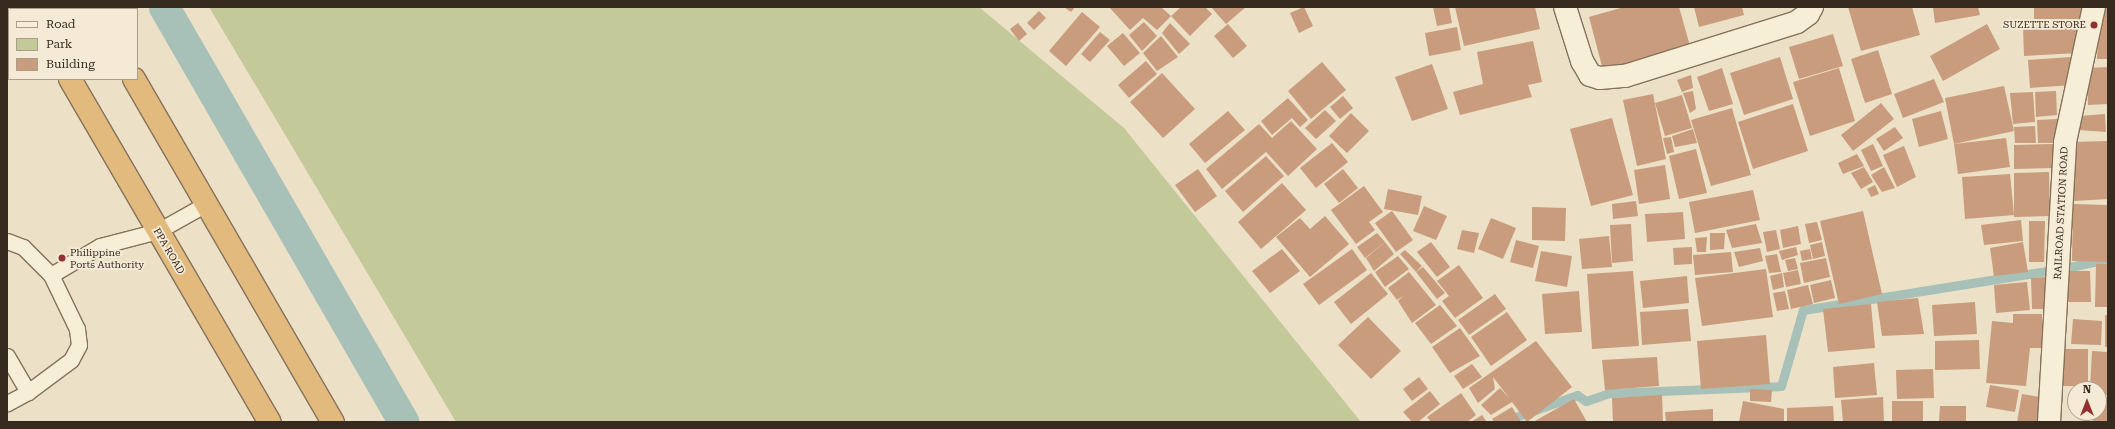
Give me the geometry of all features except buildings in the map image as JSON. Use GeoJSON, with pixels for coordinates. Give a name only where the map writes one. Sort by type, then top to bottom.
{"type":"FeatureCollection","features":[{"type":"Feature","properties":{"kind":"highway","name":"PPA ROAD"},"geometry":{"type":"LineString","coordinates":[[71,80],[270,422]]}},
{"type":"Feature","properties":{"kind":"highway"},"geometry":{"type":"LineString","coordinates":[[135,80],[332,422]]}},
{"type":"Feature","properties":{"kind":"street"},"geometry":{"type":"LineString","coordinates":[[1565,7],[1582,62],[1590,75],[1600,78],[1625,76],[1797,22],[1808,14],[1812,7]]}},
{"type":"Feature","properties":{"kind":"street","name":"RAILROAD STATION ROAD"},"geometry":{"type":"LineString","coordinates":[[2049,422],[2065,142],[2094,7]]}},
{"type":"Feature","properties":{"kind":"lane"},"geometry":{"type":"LineString","coordinates":[[51,275],[100,246],[158,231],[206,204]]}},
{"type":"Feature","properties":{"kind":"lane"},"geometry":{"type":"LineString","coordinates":[[7,241],[23,247],[51,275],[77,330],[79,345],[71,360],[28,392],[7,403]]}},
{"type":"Feature","properties":{"kind":"lane"},"geometry":{"type":"LineString","coordinates":[[7,356],[28,392]]}},
{"type":"Feature","properties":{"kind":"green space"},"geometry":{"type":"Polygon","coordinates":[[[209,7],[979,7],[1124,128],[1361,422],[456,422],[209,7]]]}},
{"type":"Feature","properties":{"kind":"waterway"},"geometry":{"type":"LineString","coordinates":[[164,7],[404,422]]}},
{"type":"Feature","properties":{"kind":"waterway"},"geometry":{"type":"LineString","coordinates":[[2070,267],[2108,259]]}},
{"type":"Feature","properties":{"kind":"waterway"},"geometry":{"type":"LineString","coordinates":[[1502,422],[1577,395],[1586,401],[1609,393],[1781,386],[1803,310],[2046,271]]}},
{"type":"Feature","properties":{"kind":"place","name":"SUZETTE STORE"},"geometry":{"type":"Point","coordinates":[2094,25]}},
{"type":"Feature","properties":{"kind":"place","name":"Philippine Ports Authority"},"geometry":{"type":"Point","coordinates":[62,258]}}]}
